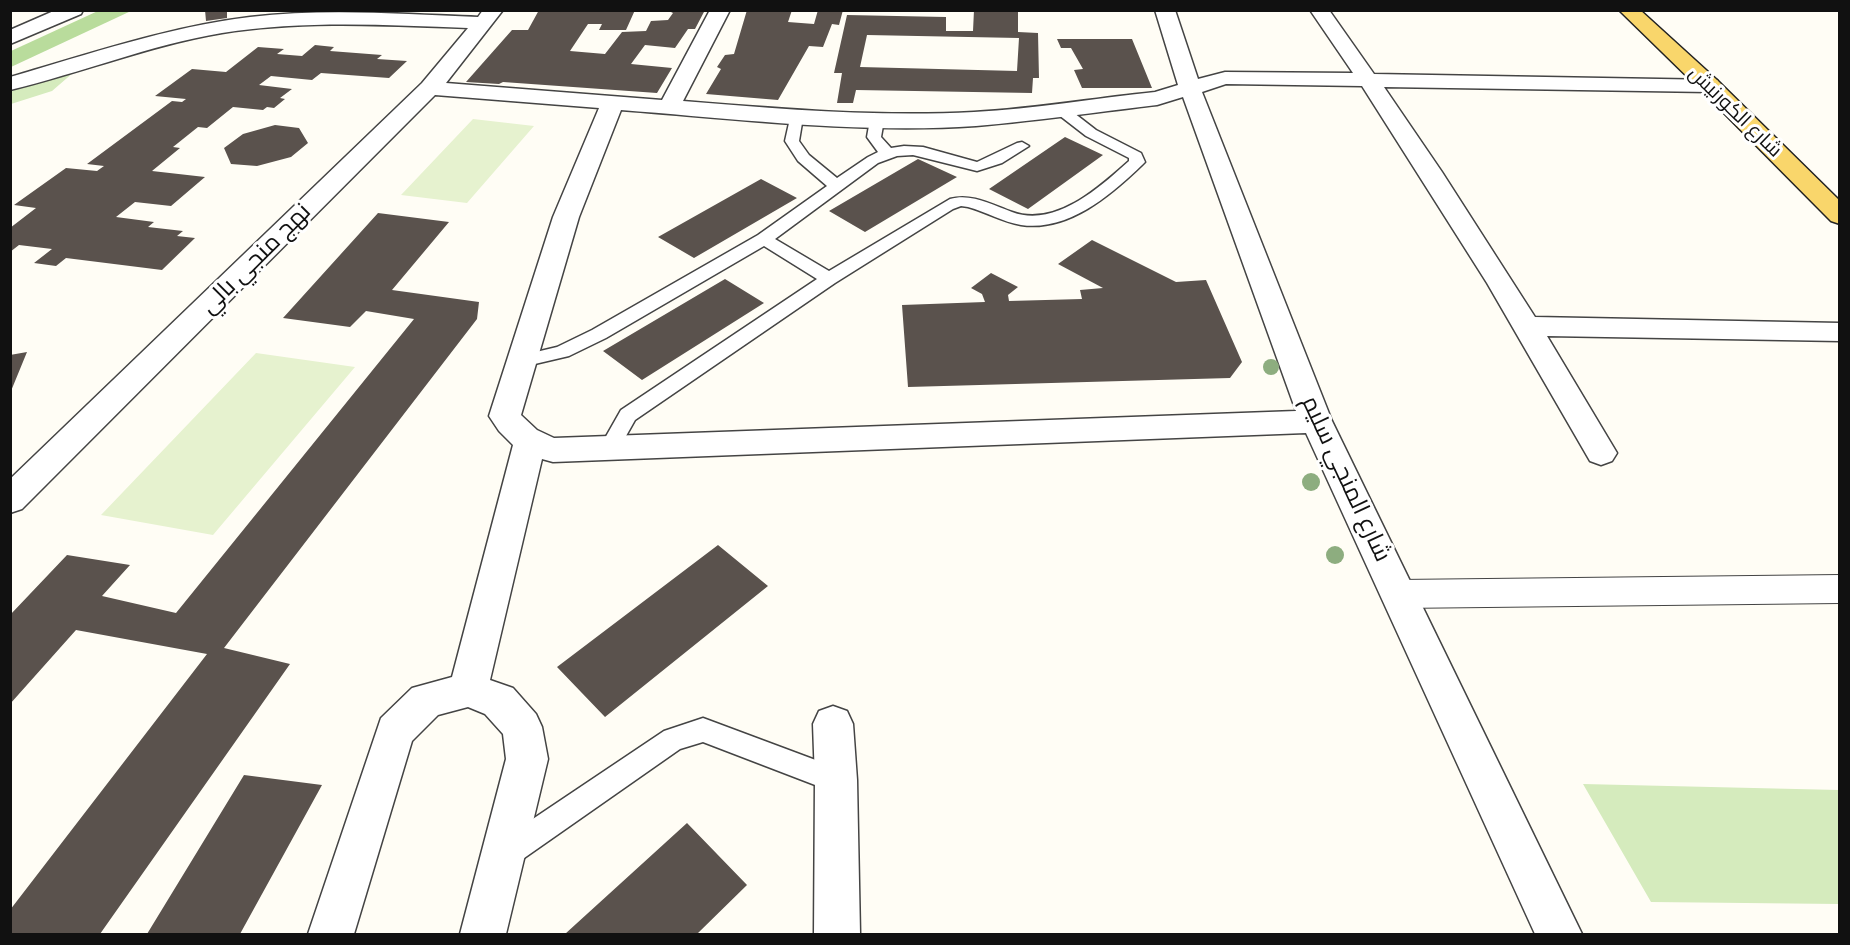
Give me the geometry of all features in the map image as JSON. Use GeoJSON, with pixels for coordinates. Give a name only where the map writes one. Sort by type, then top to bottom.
{"type":"FeatureCollection","features":[{"type":"Feature","properties":{"kind":"main road","name":"شارع الكورنيش"},"geometry":{"type":"LineString","coordinates":[[1628,10],[1709,85],[1839,216]]}},
{"type":"Feature","properties":{"kind":"street"},"geometry":{"type":"LineString","coordinates":[[10,38],[74,10]]}},
{"type":"Feature","properties":{"kind":"street"},"geometry":{"type":"LineString","coordinates":[[669,107],[720,10]]}},
{"type":"Feature","properties":{"kind":"street","name":"شارع المنجي سليم"},"geometry":{"type":"LineString","coordinates":[[1165,10],[1190,88],[1316,421],[1559,934]]}},
{"type":"Feature","properties":{"kind":"street"},"geometry":{"type":"LineString","coordinates":[[1319,10],[1369,80],[1528,326],[1601,453]]}},
{"type":"Feature","properties":{"kind":"street"},"geometry":{"type":"LineString","coordinates":[[10,84],[198,32],[248,23],[324,18],[488,17]]}},
{"type":"Feature","properties":{"kind":"street","name":"نهج منجي بالي"},"geometry":{"type":"LineString","coordinates":[[10,500],[430,88],[488,17]]}},
{"type":"Feature","properties":{"kind":"street"},"geometry":{"type":"LineString","coordinates":[[430,88],[796,117],[877,120],[975,119],[1157,98],[1225,78],[1709,85]]}},
{"type":"Feature","properties":{"kind":"street"},"geometry":{"type":"LineString","coordinates":[[613,102],[566,217],[505,416],[515,431],[530,443],[553,450],[1316,421]]}},
{"type":"Feature","properties":{"kind":"street"},"geometry":{"type":"LineString","coordinates":[[1528,326],[1839,332]]}},
{"type":"Feature","properties":{"kind":"street"},"geometry":{"type":"LineString","coordinates":[[468,690],[530,443]]}},
{"type":"Feature","properties":{"kind":"street"},"geometry":{"type":"LineString","coordinates":[[1399,594],[1839,589]]}},
{"type":"Feature","properties":{"kind":"street"},"geometry":{"type":"LineString","coordinates":[[331,934],[395,731],[426,701],[468,690],[499,701],[522,727],[527,759],[483,934]]}},
{"type":"Feature","properties":{"kind":"street"},"geometry":{"type":"LineString","coordinates":[[833,724],[836,780],[837,934]]}},
{"type":"Feature","properties":{"kind":"lane"},"geometry":{"type":"LineString","coordinates":[[610,447],[628,415],[829,279],[947,206],[963,201],[1022,220],[1042,222],[1068,213],[1123,175],[1137,162],[1136,156],[1091,133],[1060,109]]}},
{"type":"Feature","properties":{"kind":"lane"},"geometry":{"type":"LineString","coordinates":[[796,117],[792,141],[803,158],[837,186]]}},
{"type":"Feature","properties":{"kind":"lane"},"geometry":{"type":"LineString","coordinates":[[877,120],[874,137],[886,154]]}},
{"type":"Feature","properties":{"kind":"lane"},"geometry":{"type":"LineString","coordinates":[[522,361],[562,352],[599,334],[764,239],[873,160],[886,154],[912,148],[965,165],[979,166],[1022,146]]}},
{"type":"Feature","properties":{"kind":"lane"},"geometry":{"type":"LineString","coordinates":[[764,239],[829,279]]}},
{"type":"Feature","properties":{"kind":"lane"},"geometry":{"type":"LineString","coordinates":[[502,857],[673,739],[703,730],[836,780]]}},
{"type":"Feature","properties":{"kind":"green space"},"geometry":{"type":"Polygon","coordinates":[[[100,10],[131,11],[11,67],[11,51],[100,10]]]}},
{"type":"Feature","properties":{"kind":"green space"},"geometry":{"type":"Polygon","coordinates":[[[74,72],[52,91],[11,104],[11,90],[74,72]]]}},
{"type":"Feature","properties":{"kind":"green space"},"geometry":{"type":"Polygon","coordinates":[[[473,119],[534,126],[467,203],[401,195],[473,119]]]}},
{"type":"Feature","properties":{"kind":"green space"},"geometry":{"type":"Polygon","coordinates":[[[256,353],[355,367],[213,535],[101,515],[256,353]]]}},
{"type":"Feature","properties":{"kind":"green space"},"geometry":{"type":"Polygon","coordinates":[[[1583,784],[1839,790],[1839,904],[1651,902],[1583,784]]]}},
{"type":"Feature","properties":{"kind":"building"},"geometry":{"type":"Polygon","coordinates":[[[205,10],[227,10],[227,18],[206,21],[205,10]]]}},
{"type":"Feature","properties":{"kind":"building"},"geometry":{"type":"Polygon","coordinates":[[[539,10],[635,10],[626,30],[599,30],[602,24],[588,24],[570,51],[605,54],[622,32],[646,31],[651,21],[668,20],[673,13],[667,10],[705,10],[695,29],[688,29],[675,48],[645,45],[631,64],[672,68],[657,93],[503,82],[499,84],[466,82],[512,30],[528,30],[539,10]]]}},
{"type":"Feature","properties":{"kind":"building"},"geometry":{"type":"Polygon","coordinates":[[[747,10],[792,10],[788,22],[814,24],[818,10],[843,10],[839,25],[832,24],[823,47],[809,46],[778,100],[706,94],[721,69],[717,67],[725,55],[734,54],[747,10]]]}},
{"type":"Feature","properties":{"kind":"building"},"geometry":{"type":"Polygon","coordinates":[[[974,10],[1018,10],[1018,32],[1038,33],[1039,78],[1033,78],[1032,93],[856,90],[853,103],[837,103],[842,73],[834,73],[847,15],[946,17],[946,31],[973,31],[974,10]],[[867,35],[860,67],[1017,71],[1019,38],[867,35]]]}},
{"type":"Feature","properties":{"kind":"building"},"geometry":{"type":"Polygon","coordinates":[[[1057,39],[1132,39],[1152,88],[1082,88],[1074,70],[1083,69],[1071,48],[1061,48],[1057,39]]]}},
{"type":"Feature","properties":{"kind":"building"},"geometry":{"type":"Polygon","coordinates":[[[315,45],[334,47],[330,51],[382,55],[377,59],[407,61],[389,78],[321,73],[312,80],[271,76],[259,85],[292,89],[280,98],[285,99],[274,108],[267,107],[263,110],[233,107],[207,128],[198,127],[173,147],[180,148],[152,171],[205,177],[171,206],[135,202],[116,217],[154,222],[148,227],[183,231],[177,236],[195,238],[162,270],[66,258],[56,266],[34,263],[52,249],[19,245],[10,252],[10,228],[36,208],[14,205],[66,168],[97,171],[104,166],[87,164],[172,101],[182,102],[186,99],[155,96],[192,69],[226,72],[258,47],[284,49],[277,54],[302,56],[315,45]]]}},
{"type":"Feature","properties":{"kind":"building"},"geometry":{"type":"Polygon","coordinates":[[[275,125],[299,128],[308,143],[291,157],[257,166],[231,164],[224,148],[243,134],[275,125]]]}},
{"type":"Feature","properties":{"kind":"building"},"geometry":{"type":"Polygon","coordinates":[[[1065,137],[1103,155],[1028,209],[989,189],[1065,137]]]}},
{"type":"Feature","properties":{"kind":"building"},"geometry":{"type":"Polygon","coordinates":[[[918,159],[957,177],[865,232],[829,211],[918,159]]]}},
{"type":"Feature","properties":{"kind":"building"},"geometry":{"type":"Polygon","coordinates":[[[761,179],[797,198],[694,258],[658,237],[761,179]]]}},
{"type":"Feature","properties":{"kind":"building"},"geometry":{"type":"Polygon","coordinates":[[[378,213],[449,222],[392,290],[479,302],[477,319],[224,648],[290,664],[100,934],[10,934],[10,910],[207,654],[76,630],[10,704],[10,615],[67,555],[130,565],[102,596],[176,613],[414,319],[366,311],[350,327],[283,318],[378,213]]]}},
{"type":"Feature","properties":{"kind":"building"},"geometry":{"type":"Polygon","coordinates":[[[1092,240],[1176,282],[1206,280],[1242,362],[1230,378],[908,387],[902,305],[985,302],[982,294],[971,288],[991,273],[1018,287],[1008,295],[1009,301],[1082,299],[1080,290],[1103,288],[1058,264],[1092,240]]]}},
{"type":"Feature","properties":{"kind":"building"},"geometry":{"type":"Polygon","coordinates":[[[725,279],[764,303],[642,380],[603,351],[725,279]]]}},
{"type":"Feature","properties":{"kind":"building"},"geometry":{"type":"Polygon","coordinates":[[[27,352],[11,391],[10,391],[10,355],[27,352]]]}},
{"type":"Feature","properties":{"kind":"building"},"geometry":{"type":"Polygon","coordinates":[[[718,545],[768,586],[605,717],[557,667],[718,545]]]}},
{"type":"Feature","properties":{"kind":"building"},"geometry":{"type":"Polygon","coordinates":[[[244,775],[322,785],[240,934],[147,934],[244,775]]]}},
{"type":"Feature","properties":{"kind":"building"},"geometry":{"type":"Polygon","coordinates":[[[687,823],[747,885],[697,934],[565,934],[687,823]]]}}]}
